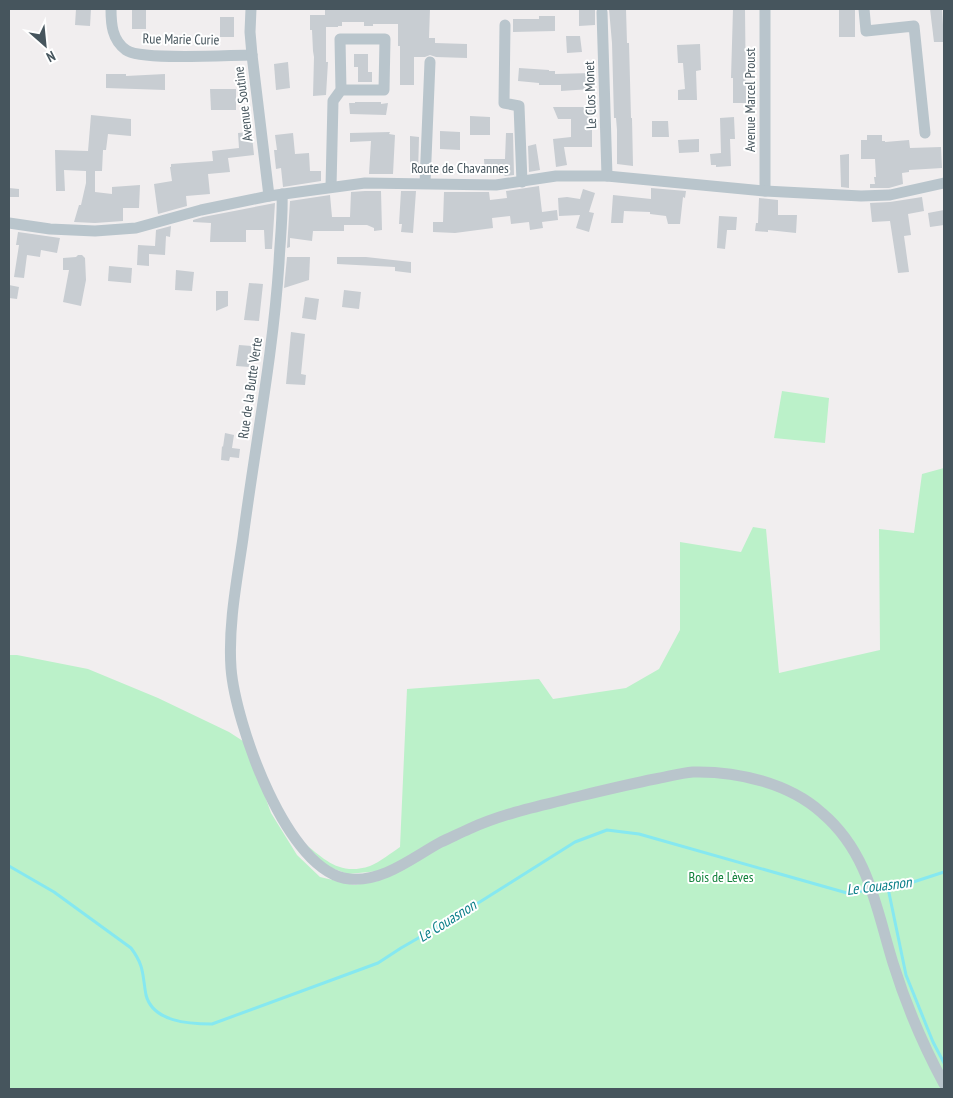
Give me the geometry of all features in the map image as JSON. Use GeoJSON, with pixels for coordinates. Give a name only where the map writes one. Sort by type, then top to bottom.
{"type":"FeatureCollection","features":[{"type":"Feature","properties":{"kind":"street","name":"Rue Marie Curie"},"geometry":{"type":"LineString","coordinates":[[111,9],[111,25],[114,38],[126,51],[147,56],[252,55]]}},
{"type":"Feature","properties":{"kind":"street","name":"Avenue Soutine"},"geometry":{"type":"LineString","coordinates":[[251,9],[252,55],[269,196]]}},
{"type":"Feature","properties":{"kind":"street","name":"Avenue Marcel Proust"},"geometry":{"type":"LineString","coordinates":[[765,9],[765,191]]}},
{"type":"Feature","properties":{"kind":"street"},"geometry":{"type":"LineString","coordinates":[[864,9],[866,31],[914,26],[925,133]]}},
{"type":"Feature","properties":{"kind":"street","name":"Le Clos Monet"},"geometry":{"type":"LineString","coordinates":[[602,12],[607,176]]}},
{"type":"Feature","properties":{"kind":"street"},"geometry":{"type":"LineString","coordinates":[[505,26],[504,103],[519,106],[522,182]]}},
{"type":"Feature","properties":{"kind":"street"},"geometry":{"type":"LineString","coordinates":[[331,187],[333,101],[341,90],[340,39],[385,39],[384,90],[341,90]]}},
{"type":"Feature","properties":{"kind":"street"},"geometry":{"type":"LineString","coordinates":[[425,184],[430,62]]}},
{"type":"Feature","properties":{"kind":"street","name":"Route de Chavannes"},"geometry":{"type":"LineString","coordinates":[[9,224],[50,229],[136,228],[201,210],[269,196],[365,183],[496,185],[556,176],[607,176],[765,191],[861,196],[890,195],[944,183]]}},
{"type":"Feature","properties":{"kind":"street","name":"Rue de la Butte Verte"},"geometry":{"type":"LineString","coordinates":[[282,194],[277,296],[266,388],[236,586],[231,645],[231,671],[242,723],[276,809],[302,849],[325,871],[349,879],[374,877],[406,864],[439,844],[474,827],[522,811],[618,787],[691,772],[739,776],[780,786],[805,800],[824,814],[844,836],[857,855],[869,881],[905,999],[927,1053],[944,1084]]}},
{"type":"Feature","properties":{"kind":"green space"},"geometry":{"type":"Polygon","coordinates":[[[782,391],[829,398],[825,443],[774,438],[782,391]]]}},
{"type":"Feature","properties":{"kind":"green space","name":"Bois de Lèves"},"geometry":{"type":"Polygon","coordinates":[[[944,468],[944,1089],[9,1089],[9,655],[88,669],[158,698],[229,732],[246,743],[271,813],[297,855],[320,877],[354,885],[378,881],[379,871],[348,874],[326,866],[303,842],[326,860],[341,868],[350,869],[370,866],[400,847],[407,689],[539,679],[553,699],[626,688],[659,669],[680,630],[680,542],[741,552],[753,527],[766,529],[779,673],[880,650],[879,529],[914,533],[922,474],[944,468]]]}},
{"type":"Feature","properties":{"kind":"building"},"geometry":{"type":"Polygon","coordinates":[[[76,9],[91,9],[90,26],[75,25],[76,9]]]}},
{"type":"Feature","properties":{"kind":"building"},"geometry":{"type":"Polygon","coordinates":[[[132,9],[146,9],[146,29],[132,29],[132,9]]]}},
{"type":"Feature","properties":{"kind":"building"},"geometry":{"type":"Polygon","coordinates":[[[430,9],[429,38],[435,38],[435,43],[467,44],[467,58],[436,57],[430,55],[414,57],[414,85],[400,85],[398,24],[364,26],[364,22],[342,22],[342,26],[326,27],[326,62],[328,62],[326,95],[313,96],[314,57],[310,15],[325,15],[325,10],[430,9]]]}},
{"type":"Feature","properties":{"kind":"building"},"geometry":{"type":"Polygon","coordinates":[[[609,9],[626,9],[633,166],[617,164],[617,130],[616,118],[614,118],[609,9]]]}},
{"type":"Feature","properties":{"kind":"building"},"geometry":{"type":"Polygon","coordinates":[[[733,9],[745,9],[746,103],[733,103],[733,78],[731,78],[733,9]]]}},
{"type":"Feature","properties":{"kind":"building"},"geometry":{"type":"Polygon","coordinates":[[[839,9],[855,9],[855,37],[839,37],[839,9]]]}},
{"type":"Feature","properties":{"kind":"building"},"geometry":{"type":"Polygon","coordinates":[[[930,9],[942,9],[944,42],[934,42],[930,9]]]}},
{"type":"Feature","properties":{"kind":"building"},"geometry":{"type":"Polygon","coordinates":[[[579,10],[595,10],[595,25],[579,26],[579,10]]]}},
{"type":"Feature","properties":{"kind":"building"},"geometry":{"type":"Polygon","coordinates":[[[539,16],[555,16],[555,31],[513,32],[513,19],[539,19],[539,16]]]}},
{"type":"Feature","properties":{"kind":"building"},"geometry":{"type":"Polygon","coordinates":[[[220,17],[234,17],[234,37],[220,37],[220,17]]]}},
{"type":"Feature","properties":{"kind":"building"},"geometry":{"type":"Polygon","coordinates":[[[566,36],[580,36],[582,52],[567,53],[566,36]]]}},
{"type":"Feature","properties":{"kind":"building"},"geometry":{"type":"Polygon","coordinates":[[[700,44],[701,70],[696,71],[697,100],[678,100],[678,90],[685,89],[683,63],[678,63],[677,45],[700,44]]]}},
{"type":"Feature","properties":{"kind":"building"},"geometry":{"type":"Polygon","coordinates":[[[354,54],[368,54],[368,72],[372,72],[372,82],[358,82],[358,67],[354,67],[354,54]]]}},
{"type":"Feature","properties":{"kind":"building"},"geometry":{"type":"Polygon","coordinates":[[[288,62],[290,88],[276,90],[274,64],[288,62]]]}},
{"type":"Feature","properties":{"kind":"building"},"geometry":{"type":"Polygon","coordinates":[[[519,68],[555,71],[555,74],[591,73],[591,89],[561,91],[561,85],[539,85],[539,83],[518,81],[519,68]]]}},
{"type":"Feature","properties":{"kind":"building"},"geometry":{"type":"Polygon","coordinates":[[[106,74],[126,74],[126,76],[165,74],[165,90],[106,88],[106,74]]]}},
{"type":"Feature","properties":{"kind":"building"},"geometry":{"type":"Polygon","coordinates":[[[210,89],[236,89],[236,110],[211,110],[210,89]]]}},
{"type":"Feature","properties":{"kind":"building"},"geometry":{"type":"Polygon","coordinates":[[[349,103],[388,103],[386,115],[350,114],[349,103]]]}},
{"type":"Feature","properties":{"kind":"building"},"geometry":{"type":"Polygon","coordinates":[[[553,107],[592,107],[592,147],[564,147],[567,165],[556,167],[553,139],[571,137],[571,119],[558,119],[553,107]]]}},
{"type":"Feature","properties":{"kind":"building"},"geometry":{"type":"Polygon","coordinates":[[[91,115],[131,119],[131,136],[108,134],[106,150],[103,150],[102,171],[95,171],[95,192],[112,194],[112,187],[140,185],[139,208],[123,208],[123,221],[74,222],[79,205],[81,205],[86,183],[86,171],[64,170],[65,191],[56,191],[55,150],[88,151],[91,115]]]}},
{"type":"Feature","properties":{"kind":"building"},"geometry":{"type":"Polygon","coordinates":[[[470,116],[490,117],[490,135],[470,135],[470,116]]]}},
{"type":"Feature","properties":{"kind":"building"},"geometry":{"type":"Polygon","coordinates":[[[734,117],[735,139],[730,139],[731,166],[716,167],[716,165],[711,165],[710,154],[721,153],[720,118],[734,117]]]}},
{"type":"Feature","properties":{"kind":"building"},"geometry":{"type":"Polygon","coordinates":[[[652,121],[668,121],[669,137],[652,137],[652,121]]]}},
{"type":"Feature","properties":{"kind":"building"},"geometry":{"type":"Polygon","coordinates":[[[440,131],[460,132],[460,150],[440,149],[440,131]]]}},
{"type":"Feature","properties":{"kind":"building"},"geometry":{"type":"Polygon","coordinates":[[[250,132],[254,155],[228,158],[230,172],[208,174],[210,194],[186,196],[187,206],[158,214],[154,184],[172,181],[171,164],[213,161],[212,151],[239,148],[238,133],[250,132]]]}},
{"type":"Feature","properties":{"kind":"building"},"geometry":{"type":"Polygon","coordinates":[[[390,132],[389,134],[395,135],[393,174],[369,174],[371,141],[350,142],[350,133],[390,132]]]}},
{"type":"Feature","properties":{"kind":"building"},"geometry":{"type":"Polygon","coordinates":[[[293,133],[295,154],[309,153],[310,171],[321,171],[321,181],[283,187],[281,168],[276,169],[274,150],[277,150],[275,135],[293,133]]]}},
{"type":"Feature","properties":{"kind":"building"},"geometry":{"type":"Polygon","coordinates":[[[506,133],[513,133],[514,175],[485,175],[484,159],[505,159],[506,133]]]}},
{"type":"Feature","properties":{"kind":"building"},"geometry":{"type":"Polygon","coordinates":[[[867,135],[882,135],[882,141],[885,142],[909,140],[910,148],[941,147],[942,168],[909,170],[909,172],[902,173],[903,184],[889,188],[870,188],[870,184],[875,184],[875,159],[861,159],[861,140],[867,140],[867,135]]]}},
{"type":"Feature","properties":{"kind":"building"},"geometry":{"type":"Polygon","coordinates":[[[410,136],[419,137],[418,174],[410,174],[410,136]]]}},
{"type":"Feature","properties":{"kind":"building"},"geometry":{"type":"Polygon","coordinates":[[[699,139],[699,152],[679,153],[678,140],[699,139]]]}},
{"type":"Feature","properties":{"kind":"building"},"geometry":{"type":"Polygon","coordinates":[[[536,144],[540,170],[529,172],[528,146],[536,144]]]}},
{"type":"Feature","properties":{"kind":"building"},"geometry":{"type":"Polygon","coordinates":[[[849,154],[849,188],[841,187],[840,155],[849,154]]]}},
{"type":"Feature","properties":{"kind":"building"},"geometry":{"type":"Polygon","coordinates":[[[539,186],[542,212],[557,210],[558,220],[542,222],[543,228],[530,230],[529,222],[511,224],[510,216],[492,218],[493,228],[455,233],[433,232],[433,222],[443,222],[444,192],[489,192],[490,200],[507,198],[506,191],[539,186]]]}},
{"type":"Feature","properties":{"kind":"building"},"geometry":{"type":"Polygon","coordinates":[[[9,188],[19,189],[19,197],[9,197],[9,188]]]}},
{"type":"Feature","properties":{"kind":"building"},"geometry":{"type":"Polygon","coordinates":[[[651,188],[686,191],[685,198],[683,197],[680,224],[668,224],[666,216],[650,214],[650,212],[624,211],[623,223],[611,223],[613,195],[651,199],[651,188]]]}},
{"type":"Feature","properties":{"kind":"building"},"geometry":{"type":"Polygon","coordinates":[[[583,189],[595,193],[589,212],[594,213],[589,232],[576,228],[580,215],[559,216],[558,198],[580,199],[583,189]]]}},
{"type":"Feature","properties":{"kind":"building"},"geometry":{"type":"Polygon","coordinates":[[[381,191],[382,230],[374,231],[374,228],[367,225],[344,225],[344,231],[313,231],[312,241],[290,238],[290,247],[287,248],[290,201],[330,195],[332,217],[350,217],[351,192],[381,191]]]}},
{"type":"Feature","properties":{"kind":"building"},"geometry":{"type":"Polygon","coordinates":[[[401,191],[416,191],[413,233],[401,232],[402,224],[399,224],[401,191]]]}},
{"type":"Feature","properties":{"kind":"building"},"geometry":{"type":"Polygon","coordinates":[[[922,197],[924,211],[908,214],[911,235],[904,236],[909,272],[898,273],[890,221],[872,222],[870,203],[922,197]]]}},
{"type":"Feature","properties":{"kind":"building"},"geometry":{"type":"Polygon","coordinates":[[[759,198],[778,200],[778,215],[797,215],[796,233],[768,230],[768,232],[755,231],[756,223],[758,223],[759,198]]]}},
{"type":"Feature","properties":{"kind":"building"},"geometry":{"type":"Polygon","coordinates":[[[275,203],[272,249],[265,249],[264,230],[246,230],[246,242],[210,242],[211,223],[193,222],[193,220],[203,217],[275,203]]]}},
{"type":"Feature","properties":{"kind":"building"},"geometry":{"type":"Polygon","coordinates":[[[944,210],[944,225],[930,227],[928,213],[944,210]]]}},
{"type":"Feature","properties":{"kind":"building"},"geometry":{"type":"Polygon","coordinates":[[[719,216],[737,217],[736,230],[727,230],[725,249],[717,248],[719,216]]]}},
{"type":"Feature","properties":{"kind":"building"},"geometry":{"type":"Polygon","coordinates":[[[171,226],[170,237],[166,236],[165,255],[149,254],[149,266],[137,265],[138,245],[155,246],[156,230],[171,226]]]}},
{"type":"Feature","properties":{"kind":"building"},"geometry":{"type":"Polygon","coordinates":[[[18,232],[60,238],[57,253],[41,250],[40,257],[27,255],[24,278],[14,277],[19,245],[16,245],[18,232]]]}},
{"type":"Feature","properties":{"kind":"building"},"geometry":{"type":"Polygon","coordinates":[[[82,255],[85,258],[86,280],[81,306],[63,302],[69,270],[63,270],[63,258],[76,257],[82,255]]]}},
{"type":"Feature","properties":{"kind":"building"},"geometry":{"type":"Polygon","coordinates":[[[287,257],[310,257],[309,280],[284,288],[287,257]]]}},
{"type":"Feature","properties":{"kind":"building"},"geometry":{"type":"Polygon","coordinates":[[[337,257],[366,257],[411,262],[411,273],[395,271],[395,267],[337,264],[337,257]]]}},
{"type":"Feature","properties":{"kind":"building"},"geometry":{"type":"Polygon","coordinates":[[[109,266],[132,268],[131,283],[108,281],[109,266]]]}},
{"type":"Feature","properties":{"kind":"building"},"geometry":{"type":"Polygon","coordinates":[[[176,270],[194,272],[192,291],[175,290],[176,270]]]}},
{"type":"Feature","properties":{"kind":"building"},"geometry":{"type":"Polygon","coordinates":[[[249,283],[263,284],[259,321],[244,320],[249,283]]]}},
{"type":"Feature","properties":{"kind":"building"},"geometry":{"type":"Polygon","coordinates":[[[9,285],[19,287],[17,299],[9,298],[9,285]]]}},
{"type":"Feature","properties":{"kind":"building"},"geometry":{"type":"Polygon","coordinates":[[[344,290],[361,292],[359,309],[342,307],[344,290]]]}},
{"type":"Feature","properties":{"kind":"building"},"geometry":{"type":"Polygon","coordinates":[[[216,291],[228,291],[228,306],[216,311],[216,291]]]}},
{"type":"Feature","properties":{"kind":"building"},"geometry":{"type":"Polygon","coordinates":[[[305,297],[319,299],[316,320],[302,318],[305,297]]]}},
{"type":"Feature","properties":{"kind":"building"},"geometry":{"type":"Polygon","coordinates":[[[291,332],[305,334],[301,374],[306,375],[305,385],[286,384],[291,332]]]}},
{"type":"Feature","properties":{"kind":"building"},"geometry":{"type":"Polygon","coordinates":[[[239,345],[252,346],[249,367],[236,366],[239,345]]]}},
{"type":"Feature","properties":{"kind":"building"},"geometry":{"type":"Polygon","coordinates":[[[225,433],[234,435],[232,448],[240,449],[239,458],[230,457],[229,461],[221,460],[225,433]]]}},
{"type":"Feature","properties":{"kind":"waterway","name":"Le Couasnon"},"geometry":{"type":"LineString","coordinates":[[9,866],[54,892],[131,948],[141,966],[146,995],[156,1011],[173,1020],[203,1024],[212,1024],[378,963],[575,842],[607,830],[639,834],[847,893],[869,890]]}},
{"type":"Feature","properties":{"kind":"waterway","name":"Le Couasnon"},"geometry":{"type":"LineString","coordinates":[[875,889],[901,886],[944,872]]}},
{"type":"Feature","properties":{"kind":"waterway"},"geometry":{"type":"LineString","coordinates":[[888,888],[906,975],[933,1042],[944,1063]]}}]}
